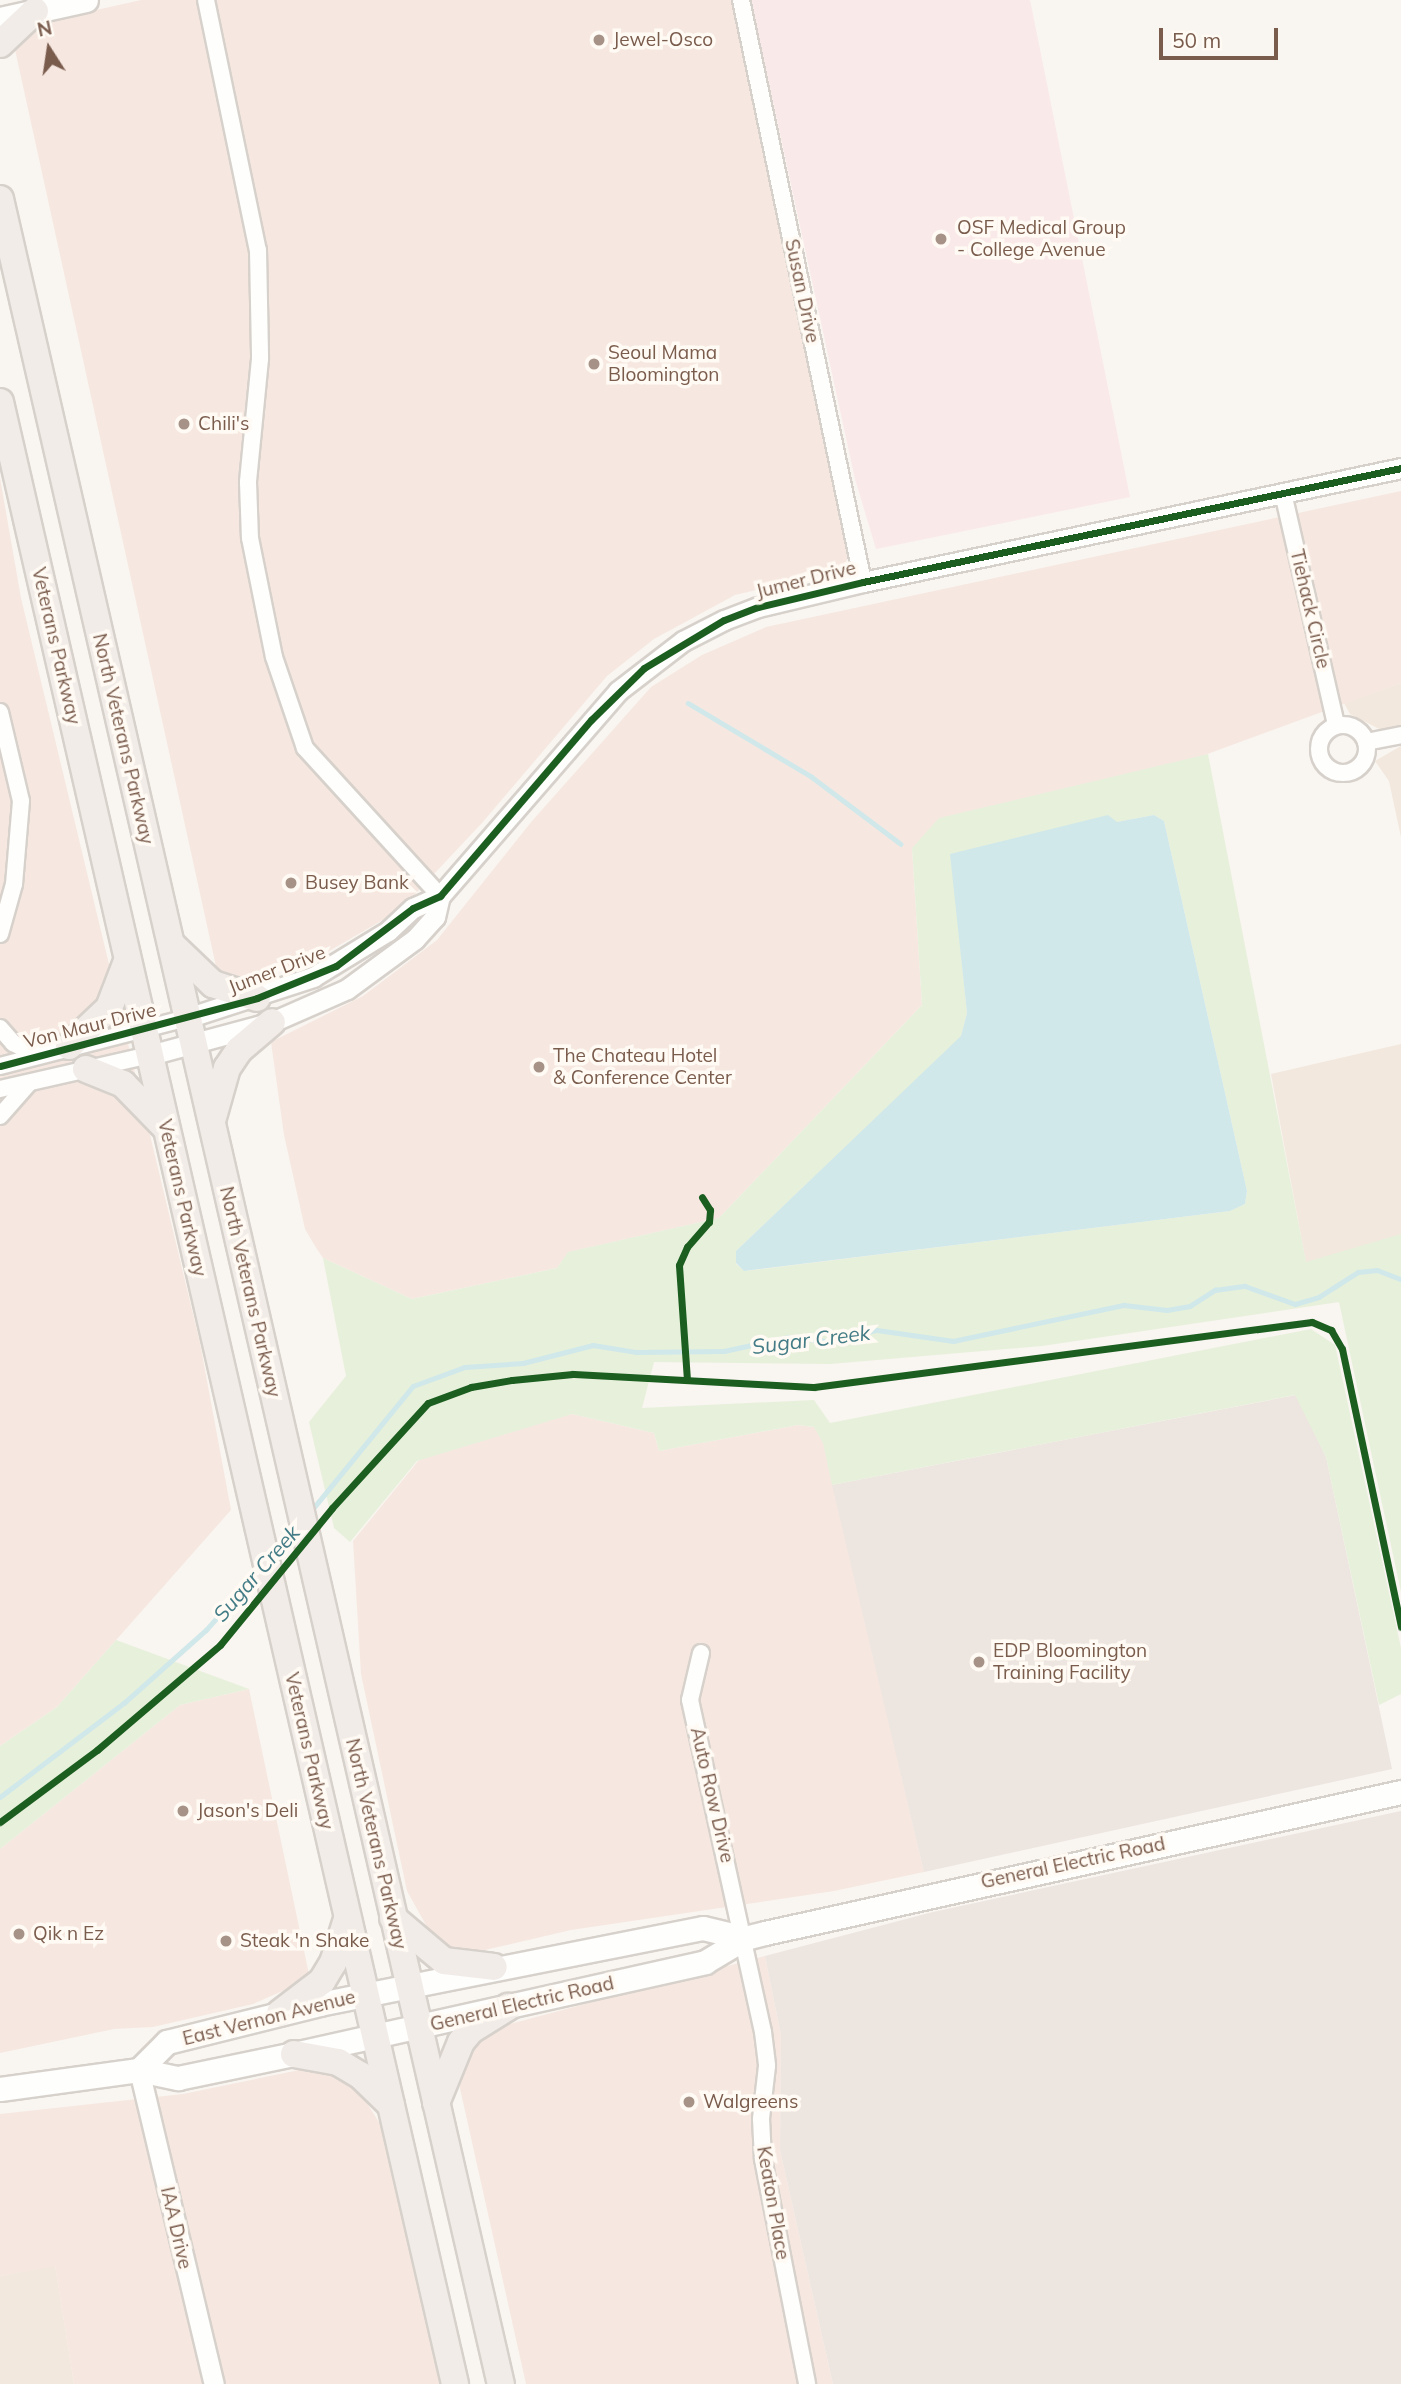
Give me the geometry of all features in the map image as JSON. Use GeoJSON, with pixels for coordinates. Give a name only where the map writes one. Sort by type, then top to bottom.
{"type":"FeatureCollection","features":[{"type":"Feature","properties":{"kind":"highway"},"geometry":{"type":"LineString","coordinates":[[0,44],[35,11]]}},
{"type":"Feature","properties":{"kind":"highway","name":"North Veterans Parkway"},"geometry":{"type":"LineString","coordinates":[[0,199],[500,2384]]}},
{"type":"Feature","properties":{"kind":"highway","name":"Veterans Parkway"},"geometry":{"type":"LineString","coordinates":[[0,402],[365,1995]]}},
{"type":"Feature","properties":{"kind":"highway"},"geometry":{"type":"LineString","coordinates":[[169,943],[213,984],[257,998]]}},
{"type":"Feature","properties":{"kind":"highway"},"geometry":{"type":"LineString","coordinates":[[69,1046],[109,1008],[128,959]]}},
{"type":"Feature","properties":{"kind":"highway"},"geometry":{"type":"LineString","coordinates":[[211,1123],[227,1068],[239,1050],[272,1022]]}},
{"type":"Feature","properties":{"kind":"highway"},"geometry":{"type":"LineString","coordinates":[[86,1069],[123,1084],[166,1128]]}},
{"type":"Feature","properties":{"kind":"highway"},"geometry":{"type":"LineString","coordinates":[[279,2013],[322,1982],[333,1963],[347,1917]]}},
{"type":"Feature","properties":{"kind":"highway"},"geometry":{"type":"LineString","coordinates":[[393,1918],[444,1961],[494,1967]]}},
{"type":"Feature","properties":{"kind":"highway"},"geometry":{"type":"LineString","coordinates":[[365,1995],[454,2384]]}},
{"type":"Feature","properties":{"kind":"highway"},"geometry":{"type":"LineString","coordinates":[[436,2103],[461,2042],[471,2030],[508,2007]]}},
{"type":"Feature","properties":{"kind":"highway"},"geometry":{"type":"LineString","coordinates":[[295,2054],[338,2062],[360,2075],[391,2105]]}},
{"type":"Feature","properties":{"kind":"main road"},"geometry":{"type":"LineString","coordinates":[[0,19],[86,0]]}},
{"type":"Feature","properties":{"kind":"main road","name":"General Electric Road"},"geometry":{"type":"LineString","coordinates":[[374,2036],[705,1962],[745,1938],[1401,1791]]}},
{"type":"Feature","properties":{"kind":"main road","name":"General Electric Road"},"geometry":{"type":"LineString","coordinates":[[409,1985],[703,1928],[745,1938]]}},
{"type":"Feature","properties":{"kind":"main road","name":"East Vernon Avenue"},"geometry":{"type":"LineString","coordinates":[[139,2070],[167,2042],[279,2013],[409,1985]]}},
{"type":"Feature","properties":{"kind":"main road","name":"East Vernon Avenue"},"geometry":{"type":"LineString","coordinates":[[0,2089],[139,2070],[178,2078],[374,2036]]}},
{"type":"Feature","properties":{"kind":"street"},"geometry":{"type":"LineString","coordinates":[[206,0],[258,250],[260,359],[248,482],[250,538],[274,657],[305,748],[440,896]]}},
{"type":"Feature","properties":{"kind":"street","name":"Susan Drive"},"geometry":{"type":"LineString","coordinates":[[741,0],[863,582]]}},
{"type":"Feature","properties":{"kind":"street","name":"Jumer Drive"},"geometry":{"type":"LineString","coordinates":[[187,1017],[257,998],[336,966],[413,908],[440,896],[591,720],[643,668],[724,620],[863,582],[1401,468]]}},
{"type":"Feature","properties":{"kind":"street","name":"Tiehack Circle"},"geometry":{"type":"LineString","coordinates":[[1283,493],[1336,725]]}},
{"type":"Feature","properties":{"kind":"street"},"geometry":{"type":"LineString","coordinates":[[0,712],[22,801],[14,889],[0,934]]}},
{"type":"Feature","properties":{"kind":"street"},"geometry":{"type":"LineString","coordinates":[[1336,725],[1351,726],[1366,742],[1361,765],[1346,772],[1331,770],[1320,758],[1319,742],[1336,725]]}},
{"type":"Feature","properties":{"kind":"street"},"geometry":{"type":"LineString","coordinates":[[1366,742],[1401,734]]}},
{"type":"Feature","properties":{"kind":"street","name":"Jumer Drive"},"geometry":{"type":"LineString","coordinates":[[150,1055],[272,1022],[347,989],[415,939],[435,917],[440,896]]}},
{"type":"Feature","properties":{"kind":"street","name":"Von Maur Drive"},"geometry":{"type":"LineString","coordinates":[[0,1066],[36,1054],[187,1017]]}},
{"type":"Feature","properties":{"kind":"street"},"geometry":{"type":"LineString","coordinates":[[0,1028],[13,1043],[36,1054]]}},
{"type":"Feature","properties":{"kind":"street"},"geometry":{"type":"LineString","coordinates":[[0,1089],[150,1055]]}},
{"type":"Feature","properties":{"kind":"street"},"geometry":{"type":"LineString","coordinates":[[0,1116],[29,1083]]}},
{"type":"Feature","properties":{"kind":"street","name":"Auto Row Drive"},"geometry":{"type":"LineString","coordinates":[[701,1653],[690,1700],[745,1938]]}},
{"type":"Feature","properties":{"kind":"street","name":"Keaton Place"},"geometry":{"type":"LineString","coordinates":[[745,1938],[767,2066],[761,2119],[763,2159],[807,2384]]}},
{"type":"Feature","properties":{"kind":"street","name":"IAA Drive"},"geometry":{"type":"LineString","coordinates":[[139,2070],[214,2384]]}},
{"type":"Feature","properties":{"kind":"shaded area"},"geometry":{"type":"Polygon","coordinates":[[[141,0],[731,0],[848,558],[841,570],[735,595],[654,639],[607,676],[482,823],[400,910],[324,954],[250,981],[217,971],[14,45],[56,19],[141,0]]]}},
{"type":"Feature","properties":{"kind":"shaded area","name":"OSF Medical Group - College Avenue"},"geometry":{"type":"Polygon","coordinates":[[[751,0],[1030,0],[1130,497],[876,549],[855,479],[751,0]]]}},
{"type":"Feature","properties":{"kind":"shaded area"},"geometry":{"type":"Polygon","coordinates":[[[0,478],[21,598],[200,1343],[231,1510],[57,1707],[0,1746],[0,478]]]}},
{"type":"Feature","properties":{"kind":"shaded area"},"geometry":{"type":"Polygon","coordinates":[[[1401,491],[1401,683],[1183,763],[912,848],[922,1005],[719,1218],[569,1252],[557,1268],[412,1299],[323,1258],[305,1229],[284,1135],[271,1042],[363,996],[437,940],[532,821],[651,687],[702,655],[766,627],[1401,491]]]}},
{"type":"Feature","properties":{"kind":"shaded area"},"geometry":{"type":"Polygon","coordinates":[[[1401,683],[1401,740],[1350,714],[1344,703],[1401,683]]]}},
{"type":"Feature","properties":{"kind":"shaded area"},"geometry":{"type":"Polygon","coordinates":[[[1401,746],[1401,837],[1389,781],[1375,761],[1401,746]]]}},
{"type":"Feature","properties":{"kind":"shaded area"},"geometry":{"type":"Polygon","coordinates":[[[1401,1044],[1401,1239],[1306,1263],[1271,1074],[1401,1044]]]}},
{"type":"Feature","properties":{"kind":"shaded area"},"geometry":{"type":"Polygon","coordinates":[[[1296,1395],[1326,1457],[1392,1769],[924,1872],[832,1485],[1296,1395]]]}},
{"type":"Feature","properties":{"kind":"shaded area"},"geometry":{"type":"Polygon","coordinates":[[[572,1414],[654,1433],[659,1451],[798,1425],[814,1427],[823,1440],[924,1872],[834,1891],[571,1930],[472,1953],[455,1951],[427,1927],[407,1891],[361,1674],[353,1541],[432,1444],[572,1414]]]}},
{"type":"Feature","properties":{"kind":"shaded area"},"geometry":{"type":"Polygon","coordinates":[[[249,1689],[310,1979],[253,2004],[153,2027],[114,2029],[0,2053],[0,1849],[180,1705],[249,1689]]]}},
{"type":"Feature","properties":{"kind":"shaded area"},"geometry":{"type":"Polygon","coordinates":[[[1401,1811],[1401,2384],[833,2384],[780,2150],[781,2035],[765,1956],[933,1912],[1401,1811]]]}},
{"type":"Feature","properties":{"kind":"shaded area"},"geometry":{"type":"Polygon","coordinates":[[[765,1956],[781,2035],[780,2150],[833,2384],[526,2384],[459,2084],[466,2053],[491,2029],[765,1956]]]}},
{"type":"Feature","properties":{"kind":"shaded area"},"geometry":{"type":"Polygon","coordinates":[[[309,2068],[353,2081],[382,2127],[440,2384],[74,2384],[55,2266],[0,2276],[0,2114],[183,2094],[309,2068]]]}},
{"type":"Feature","properties":{"kind":"shaded area"},"geometry":{"type":"Polygon","coordinates":[[[55,2265],[74,2384],[0,2384],[0,2276],[55,2265]]]}},
{"type":"Feature","properties":{"kind":"green space"},"geometry":{"type":"Polygon","coordinates":[[[1208,754],[1306,1262],[1401,1234],[1401,1592],[1339,1302],[1042,1346],[830,1364],[654,1362],[642,1408],[814,1400],[830,1423],[1311,1329],[1335,1345],[1401,1648],[1401,1694],[1379,1705],[1326,1457],[1295,1395],[832,1485],[823,1443],[814,1427],[798,1425],[659,1451],[654,1433],[572,1414],[417,1461],[350,1542],[334,1528],[309,1422],[346,1376],[323,1258],[412,1299],[557,1268],[568,1252],[719,1218],[922,1005],[912,848],[939,818],[1208,754]],[[1154,815],[951,854],[967,1013],[961,1037],[736,1251],[736,1264],[745,1271],[1230,1211],[1245,1204],[1247,1191],[1164,821],[1154,815]]]}},
{"type":"Feature","properties":{"kind":"green space"},"geometry":{"type":"Polygon","coordinates":[[[116,1640],[249,1689],[180,1705],[0,1849],[0,1746],[57,1707],[116,1640]]]}},
{"type":"Feature","properties":{"kind":"water"},"geometry":{"type":"Polygon","coordinates":[[[1108,815],[1117,822],[1154,815],[1164,821],[1247,1191],[1245,1204],[1230,1211],[744,1271],[736,1263],[736,1251],[961,1036],[967,1013],[950,854],[1108,815]]]}},
{"type":"Feature","properties":{"kind":"waterway"},"geometry":{"type":"LineString","coordinates":[[688,703],[812,777],[901,844]]}},
{"type":"Feature","properties":{"kind":"waterway","name":"Sugar Creek"},"geometry":{"type":"LineString","coordinates":[[311,1511],[413,1386],[465,1367],[523,1363],[593,1345],[636,1352],[724,1351],[789,1337],[826,1341],[877,1330],[953,1341],[1124,1305],[1167,1310],[1190,1306],[1215,1290],[1245,1286],[1295,1304],[1319,1297],[1358,1272],[1377,1270],[1401,1279]]}},
{"type":"Feature","properties":{"kind":"waterway","name":"Sugar Creek"},"geometry":{"type":"LineString","coordinates":[[274,1553],[296,1528]]}},
{"type":"Feature","properties":{"kind":"waterway","name":"Sugar Creek"},"geometry":{"type":"LineString","coordinates":[[0,1797],[124,1703],[206,1630],[259,1570]]}},
{"type":"Feature","properties":{"kind":"cycle path"},"geometry":{"type":"LineString","coordinates":[[0,1066],[257,998],[336,966],[413,908],[440,896],[591,720],[644,668],[724,620],[758,607],[863,582],[1401,468]]}},
{"type":"Feature","properties":{"kind":"cycle path"},"geometry":{"type":"LineString","coordinates":[[687,1380],[679,1265],[687,1247],[709,1222],[710,1210],[702,1197]]}},
{"type":"Feature","properties":{"kind":"cycle path"},"geometry":{"type":"LineString","coordinates":[[0,1822],[97,1750],[220,1645],[332,1508],[428,1403],[471,1387],[512,1380],[573,1374],[814,1387],[1312,1322],[1331,1330],[1342,1349],[1401,1627]]}},
{"type":"Feature","properties":{"kind":"place","name":"Jewel-Osco"},"geometry":{"type":"Point","coordinates":[599,40]}},
{"type":"Feature","properties":{"kind":"place","name":"OSF Medical Group - College Avenue"},"geometry":{"type":"Point","coordinates":[941,239]}},
{"type":"Feature","properties":{"kind":"place","name":"Seoul Mama Bloomington"},"geometry":{"type":"Point","coordinates":[594,364]}},
{"type":"Feature","properties":{"kind":"place","name":"Chili's"},"geometry":{"type":"Point","coordinates":[184,424]}},
{"type":"Feature","properties":{"kind":"place","name":"Busey Bank"},"geometry":{"type":"Point","coordinates":[291,883]}},
{"type":"Feature","properties":{"kind":"place","name":"The Chateau Hotel & Conference Center"},"geometry":{"type":"Point","coordinates":[539,1067]}},
{"type":"Feature","properties":{"kind":"place","name":"EDP Bloomington Training Facility"},"geometry":{"type":"Point","coordinates":[979,1662]}},
{"type":"Feature","properties":{"kind":"place","name":"Jason's Deli"},"geometry":{"type":"Point","coordinates":[183,1811]}},
{"type":"Feature","properties":{"kind":"place","name":"Qik n Ez"},"geometry":{"type":"Point","coordinates":[19,1934]}},
{"type":"Feature","properties":{"kind":"place","name":"Steak 'n Shake"},"geometry":{"type":"Point","coordinates":[226,1941]}},
{"type":"Feature","properties":{"kind":"place","name":"Walgreens"},"geometry":{"type":"Point","coordinates":[689,2102]}}]}
